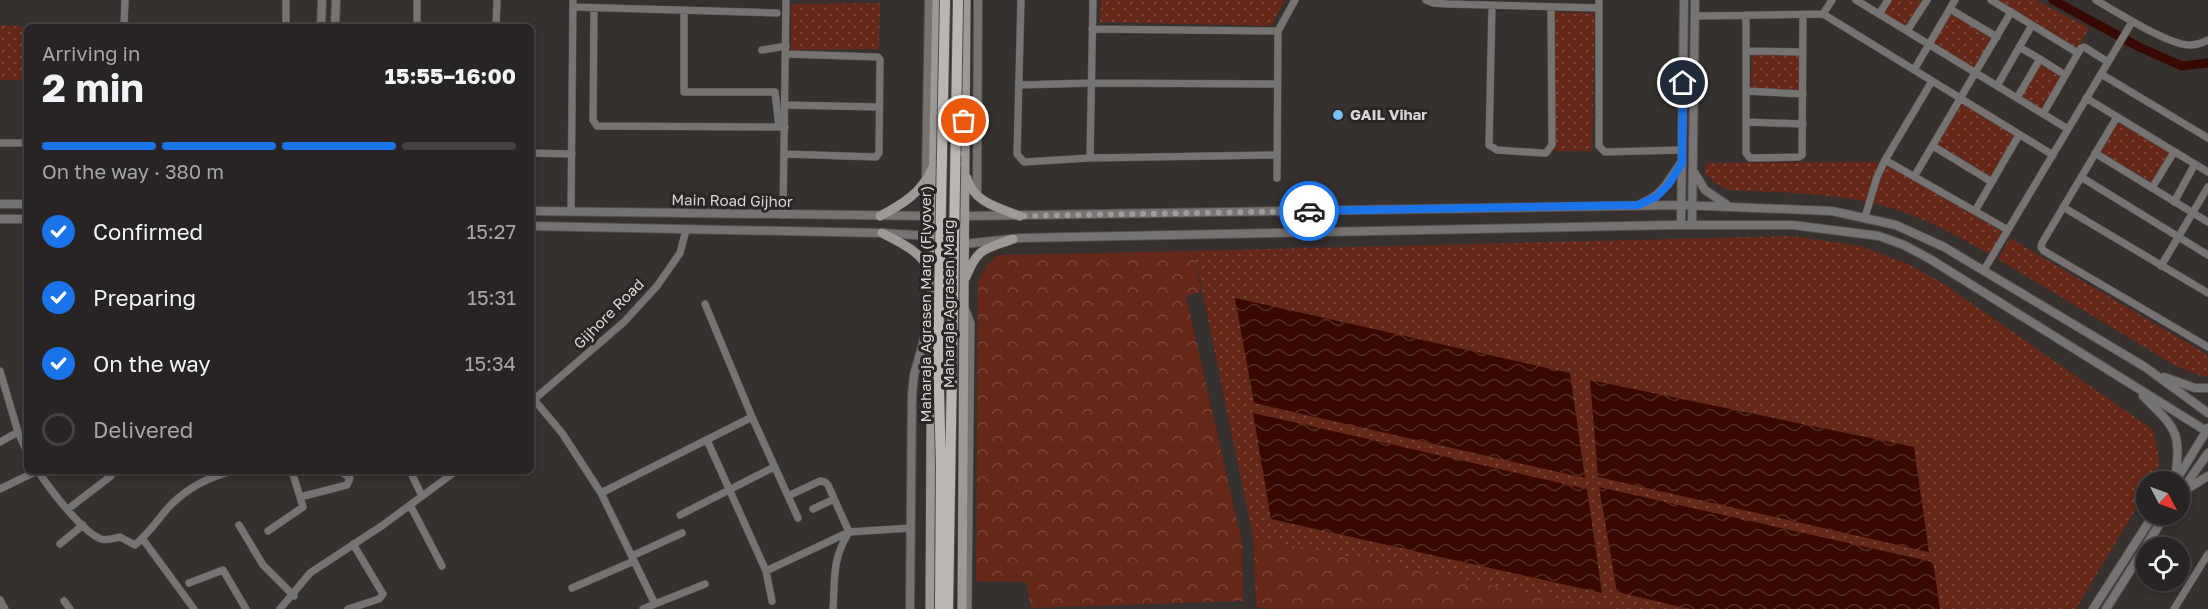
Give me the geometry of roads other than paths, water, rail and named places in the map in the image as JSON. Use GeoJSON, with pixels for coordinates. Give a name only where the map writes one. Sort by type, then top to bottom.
{"type":"FeatureCollection","features":[{"type":"Feature","properties":{"kind":"main road"},"geometry":{"type":"LineString","coordinates":[[937,2],[964,2]]}},
{"type":"Feature","properties":{"kind":"main road","name":"Maharaja Agrasen Marg"},"geometry":{"type":"LineString","coordinates":[[930,609],[932,236],[937,2]]}},
{"type":"Feature","properties":{"kind":"main road","name":"Maharaja Agrasen Marg (Flyover)"},"geometry":{"type":"LineString","coordinates":[[937,2],[940,609]]}},
{"type":"Feature","properties":{"kind":"main road","name":"Maharaja Agrasen Marg"},"geometry":{"type":"LineString","coordinates":[[962,609],[964,2]]}},
{"type":"Feature","properties":{"kind":"main road","name":"Maharaja Agrasen Marg (Flyover)"},"geometry":{"type":"LineString","coordinates":[[948,609],[964,2]]}},
{"type":"Feature","properties":{"kind":"main road"},"geometry":{"type":"LineString","coordinates":[[880,216],[904,204],[926,181],[934,166]]}},
{"type":"Feature","properties":{"kind":"main road"},"geometry":{"type":"LineString","coordinates":[[964,167],[969,188],[982,200],[1020,216]]}},
{"type":"Feature","properties":{"kind":"main road"},"geometry":{"type":"LineString","coordinates":[[882,233],[920,256],[932,275]]}},
{"type":"Feature","properties":{"kind":"main road"},"geometry":{"type":"LineString","coordinates":[[963,285],[976,255],[984,249],[1013,239]]}},
{"type":"Feature","properties":{"kind":"main road"},"geometry":{"type":"LineString","coordinates":[[931,531],[963,532]]}},
{"type":"Feature","properties":{"kind":"street"},"geometry":{"type":"LineString","coordinates":[[124,24],[125,0]]}},
{"type":"Feature","properties":{"kind":"street"},"geometry":{"type":"LineString","coordinates":[[286,0],[286,24]]}},
{"type":"Feature","properties":{"kind":"street"},"geometry":{"type":"LineString","coordinates":[[321,24],[322,0]]}},
{"type":"Feature","properties":{"kind":"street"},"geometry":{"type":"LineString","coordinates":[[335,24],[336,0]]}},
{"type":"Feature","properties":{"kind":"street"},"geometry":{"type":"LineString","coordinates":[[417,0],[417,24]]}},
{"type":"Feature","properties":{"kind":"street"},"geometry":{"type":"LineString","coordinates":[[496,24],[497,0]]}},
{"type":"Feature","properties":{"kind":"street"},"geometry":{"type":"LineString","coordinates":[[782,127],[785,105],[786,0]]}},
{"type":"Feature","properties":{"kind":"street"},"geometry":{"type":"LineString","coordinates":[[977,195],[978,0]]}},
{"type":"Feature","properties":{"kind":"street"},"geometry":{"type":"LineString","coordinates":[[1021,0],[1017,154],[1024,162],[1090,158],[1276,155]]}},
{"type":"Feature","properties":{"kind":"street"},"geometry":{"type":"LineString","coordinates":[[1090,158],[1092,0]]}},
{"type":"Feature","properties":{"kind":"street"},"geometry":{"type":"LineString","coordinates":[[1277,178],[1278,32],[1294,0]]}},
{"type":"Feature","properties":{"kind":"street"},"geometry":{"type":"LineString","coordinates":[[1426,0],[1448,4],[1599,8]]}},
{"type":"Feature","properties":{"kind":"street"},"geometry":{"type":"LineString","coordinates":[[1599,0],[1599,146],[1605,152],[1682,150]]}},
{"type":"Feature","properties":{"kind":"street"},"geometry":{"type":"LineString","coordinates":[[1681,225],[1684,0]]}},
{"type":"Feature","properties":{"kind":"street"},"geometry":{"type":"LineString","coordinates":[[1692,225],[1695,0]]}},
{"type":"Feature","properties":{"kind":"street"},"geometry":{"type":"LineString","coordinates":[[1823,14],[1832,0]]}},
{"type":"Feature","properties":{"kind":"street"},"geometry":{"type":"LineString","coordinates":[[1879,14],[1888,0]]}},
{"type":"Feature","properties":{"kind":"street"},"geometry":{"type":"LineString","coordinates":[[1907,31],[1927,0]]}},
{"type":"Feature","properties":{"kind":"street"},"geometry":{"type":"LineString","coordinates":[[1914,70],[1955,0]]}},
{"type":"Feature","properties":{"kind":"street"},"geometry":{"type":"LineString","coordinates":[[1990,0],[2078,53]]}},
{"type":"Feature","properties":{"kind":"street"},"geometry":{"type":"LineString","coordinates":[[2096,0],[2132,22],[2176,42],[2188,46],[2208,40]]}},
{"type":"Feature","properties":{"kind":"street"},"geometry":{"type":"LineString","coordinates":[[1858,1],[2068,129]]}},
{"type":"Feature","properties":{"kind":"street"},"geometry":{"type":"LineString","coordinates":[[926,181],[937,2]]}},
{"type":"Feature","properties":{"kind":"street"},"geometry":{"type":"LineString","coordinates":[[571,212],[573,3],[594,8],[777,13]]}},
{"type":"Feature","properties":{"kind":"street"},"geometry":{"type":"LineString","coordinates":[[1492,5],[1489,145],[1497,150],[1542,153],[1546,153],[1552,145],[1551,8]]}},
{"type":"Feature","properties":{"kind":"street"},"geometry":{"type":"LineString","coordinates":[[594,8],[592,120],[597,126],[782,127]]}},
{"type":"Feature","properties":{"kind":"street"},"geometry":{"type":"LineString","coordinates":[[1950,9],[1997,37]]}},
{"type":"Feature","properties":{"kind":"street"},"geometry":{"type":"LineString","coordinates":[[684,10],[684,92],[775,92],[782,127],[784,154],[783,215]]}},
{"type":"Feature","properties":{"kind":"street"},"geometry":{"type":"LineString","coordinates":[[1914,177],[2011,12]]}},
{"type":"Feature","properties":{"kind":"street"},"geometry":{"type":"LineString","coordinates":[[1695,16],[1823,14],[2053,155]]}},
{"type":"Feature","properties":{"kind":"street"},"geometry":{"type":"LineString","coordinates":[[1746,15],[1746,153],[1750,158],[1802,155],[1803,15]]}},
{"type":"Feature","properties":{"kind":"street"},"geometry":{"type":"LineString","coordinates":[[1984,270],[2132,22]]}},
{"type":"Feature","properties":{"kind":"street"},"geometry":{"type":"LineString","coordinates":[[1997,86],[2032,25]]}},
{"type":"Feature","properties":{"kind":"street"},"geometry":{"type":"LineString","coordinates":[[1092,29],[1278,32]]}},
{"type":"Feature","properties":{"kind":"street"},"geometry":{"type":"LineString","coordinates":[[2043,114],[2081,48],[2084,46],[2108,62]]}},
{"type":"Feature","properties":{"kind":"street"},"geometry":{"type":"LineString","coordinates":[[2019,47],[2065,75]]}},
{"type":"Feature","properties":{"kind":"street"},"geometry":{"type":"LineString","coordinates":[[762,50],[878,57],[880,60],[879,153],[876,157],[784,154]]}},
{"type":"Feature","properties":{"kind":"street"},"geometry":{"type":"LineString","coordinates":[[1746,51],[1803,52]]}},
{"type":"Feature","properties":{"kind":"street"},"geometry":{"type":"LineString","coordinates":[[2017,98],[2040,59]]}},
{"type":"Feature","properties":{"kind":"street"},"geometry":{"type":"LineString","coordinates":[[2101,74],[2208,138]]}},
{"type":"Feature","properties":{"kind":"street"},"geometry":{"type":"LineString","coordinates":[[1865,217],[1885,160],[1932,81]]}},
{"type":"Feature","properties":{"kind":"street"},"geometry":{"type":"LineString","coordinates":[[1019,86],[1091,83],[1277,84]]}},
{"type":"Feature","properties":{"kind":"street"},"geometry":{"type":"LineString","coordinates":[[1746,91],[1803,94]]}},
{"type":"Feature","properties":{"kind":"street"},"geometry":{"type":"LineString","coordinates":[[2086,98],[2208,172]]}},
{"type":"Feature","properties":{"kind":"street"},"geometry":{"type":"LineString","coordinates":[[785,105],[879,107]]}},
{"type":"Feature","properties":{"kind":"street"},"geometry":{"type":"LineString","coordinates":[[2117,117],[2041,247],[2044,251],[2208,347]]}},
{"type":"Feature","properties":{"kind":"street"},"geometry":{"type":"LineString","coordinates":[[1746,122],[1803,124]]}},
{"type":"Feature","properties":{"kind":"street"},"geometry":{"type":"LineString","coordinates":[[1975,212],[2019,135]]}},
{"type":"Feature","properties":{"kind":"street"},"geometry":{"type":"LineString","coordinates":[[0,142],[24,143]]}},
{"type":"Feature","properties":{"kind":"street"},"geometry":{"type":"LineString","coordinates":[[1933,146],[1992,182]]}},
{"type":"Feature","properties":{"kind":"street"},"geometry":{"type":"LineString","coordinates":[[2152,188],[2174,152]]}},
{"type":"Feature","properties":{"kind":"street"},"geometry":{"type":"LineString","coordinates":[[534,153],[572,154]]}},
{"type":"Feature","properties":{"kind":"street"},"geometry":{"type":"LineString","coordinates":[[2095,153],[2208,222]]}},
{"type":"Feature","properties":{"kind":"street"},"geometry":{"type":"LineString","coordinates":[[1885,160],[2008,230]]}},
{"type":"Feature","properties":{"kind":"street"},"geometry":{"type":"LineString","coordinates":[[1638,205],[1656,197],[1668,185],[1682,163]]}},
{"type":"Feature","properties":{"kind":"street"},"geometry":{"type":"LineString","coordinates":[[2174,202],[2195,164]]}},
{"type":"Feature","properties":{"kind":"street"},"geometry":{"type":"LineString","coordinates":[[1692,169],[1705,190],[1730,206]]}},
{"type":"Feature","properties":{"kind":"street"},"geometry":{"type":"LineString","coordinates":[[2081,177],[2208,255]]}},
{"type":"Feature","properties":{"kind":"street"},"geometry":{"type":"LineString","coordinates":[[2161,266],[2208,187]]}},
{"type":"Feature","properties":{"kind":"street"},"geometry":{"type":"LineString","coordinates":[[0,204],[24,204]]}},
{"type":"Feature","properties":{"kind":"street"},"geometry":{"type":"LineString","coordinates":[[964,216],[1681,204],[1832,211],[1896,225],[1918,234],[1984,270],[2145,367],[2208,413]]}},
{"type":"Feature","properties":{"kind":"street"},"geometry":{"type":"LineString","coordinates":[[2063,207],[2208,293]]}},
{"type":"Feature","properties":{"kind":"street","name":"Main Road Gijhor"},"geometry":{"type":"LineString","coordinates":[[534,212],[933,216]]}},
{"type":"Feature","properties":{"kind":"street"},"geometry":{"type":"LineString","coordinates":[[0,219],[24,219]]}},
{"type":"Feature","properties":{"kind":"street","name":"Main Road Gijhor"},"geometry":{"type":"LineString","coordinates":[[534,225],[932,236]]}},
{"type":"Feature","properties":{"kind":"street"},"geometry":{"type":"LineString","coordinates":[[964,244],[1013,239],[1681,225],[1793,225],[1879,236],[1904,245],[1956,274],[2207,430],[2181,471]]}},
{"type":"Feature","properties":{"kind":"street","name":"Gijhore Road"},"geometry":{"type":"LineString","coordinates":[[534,397],[624,322],[657,286],[680,253],[686,231]]}},
{"type":"Feature","properties":{"kind":"street"},"geometry":{"type":"LineString","coordinates":[[705,304],[752,417],[798,518]]}},
{"type":"Feature","properties":{"kind":"street"},"geometry":{"type":"LineString","coordinates":[[963,305],[971,323],[968,609]]}},
{"type":"Feature","properties":{"kind":"street"},"geometry":{"type":"LineString","coordinates":[[910,609],[914,375],[932,310]]}},
{"type":"Feature","properties":{"kind":"street"},"geometry":{"type":"LineString","coordinates":[[2145,367],[2180,384],[2195,388],[2208,388]]}},
{"type":"Feature","properties":{"kind":"street"},"geometry":{"type":"LineString","coordinates":[[0,371],[24,445]]}},
{"type":"Feature","properties":{"kind":"street"},"geometry":{"type":"LineString","coordinates":[[2133,384],[2176,432],[2179,449],[2176,471]]}},
{"type":"Feature","properties":{"kind":"street"},"geometry":{"type":"LineString","coordinates":[[534,401],[562,433],[601,493],[656,604]]}},
{"type":"Feature","properties":{"kind":"street"},"geometry":{"type":"LineString","coordinates":[[601,493],[752,417]]}},
{"type":"Feature","properties":{"kind":"street"},"geometry":{"type":"LineString","coordinates":[[0,442],[18,432]]}},
{"type":"Feature","properties":{"kind":"street"},"geometry":{"type":"LineString","coordinates":[[706,440],[766,571],[772,601]]}},
{"type":"Feature","properties":{"kind":"street"},"geometry":{"type":"LineString","coordinates":[[2190,479],[2208,453]]}},
{"type":"Feature","properties":{"kind":"street"},"geometry":{"type":"LineString","coordinates":[[680,515],[774,467]]}},
{"type":"Feature","properties":{"kind":"street"},"geometry":{"type":"LineString","coordinates":[[0,489],[31,474]]}},
{"type":"Feature","properties":{"kind":"street"},"geometry":{"type":"LineString","coordinates":[[39,474],[50,490],[99,538],[105,540],[120,537],[135,545],[170,506],[211,476],[221,474]]}},
{"type":"Feature","properties":{"kind":"street"},"geometry":{"type":"LineString","coordinates":[[268,531],[303,507],[293,474]]}},
{"type":"Feature","properties":{"kind":"street"},"geometry":{"type":"LineString","coordinates":[[300,497],[347,485],[350,478],[344,474]]}},
{"type":"Feature","properties":{"kind":"street"},"geometry":{"type":"LineString","coordinates":[[411,474],[422,496]]}},
{"type":"Feature","properties":{"kind":"street"},"geometry":{"type":"LineString","coordinates":[[280,609],[294,596],[310,573],[452,474]]}},
{"type":"Feature","properties":{"kind":"street"},"geometry":{"type":"LineString","coordinates":[[68,509],[111,476]]}},
{"type":"Feature","properties":{"kind":"street"},"geometry":{"type":"LineString","coordinates":[[2190,487],[2208,477]]}},
{"type":"Feature","properties":{"kind":"street"},"geometry":{"type":"LineString","coordinates":[[788,496],[819,481],[825,482],[849,532]]}},
{"type":"Feature","properties":{"kind":"street"},"geometry":{"type":"LineString","coordinates":[[813,509],[834,499]]}},
{"type":"Feature","properties":{"kind":"street"},"geometry":{"type":"LineString","coordinates":[[410,505],[442,566]]}},
{"type":"Feature","properties":{"kind":"street"},"geometry":{"type":"LineString","coordinates":[[60,544],[84,525]]}},
{"type":"Feature","properties":{"kind":"street"},"geometry":{"type":"LineString","coordinates":[[239,525],[262,565],[294,596]]}},
{"type":"Feature","properties":{"kind":"street"},"geometry":{"type":"LineString","coordinates":[[2093,609],[2147,525]]}},
{"type":"Feature","properties":{"kind":"street"},"geometry":{"type":"LineString","coordinates":[[2106,609],[2159,525]]}},
{"type":"Feature","properties":{"kind":"street"},"geometry":{"type":"LineString","coordinates":[[766,571],[849,532],[911,528]]}},
{"type":"Feature","properties":{"kind":"street"},"geometry":{"type":"LineString","coordinates":[[833,609],[835,561],[839,547],[849,532]]}},
{"type":"Feature","properties":{"kind":"street"},"geometry":{"type":"LineString","coordinates":[[572,588],[682,533]]}},
{"type":"Feature","properties":{"kind":"street"},"geometry":{"type":"LineString","coordinates":[[142,538],[194,609]]}},
{"type":"Feature","properties":{"kind":"street"},"geometry":{"type":"LineString","coordinates":[[348,609],[379,599],[383,594],[353,544]]}},
{"type":"Feature","properties":{"kind":"street"},"geometry":{"type":"LineString","coordinates":[[2174,609],[2208,554]]}},
{"type":"Feature","properties":{"kind":"street"},"geometry":{"type":"LineString","coordinates":[[189,583],[223,570],[246,609]]}},
{"type":"Feature","properties":{"kind":"street"},"geometry":{"type":"LineString","coordinates":[[643,609],[705,584]]}},
{"type":"Feature","properties":{"kind":"street"},"geometry":{"type":"LineString","coordinates":[[0,600],[5,609]]}},
{"type":"Feature","properties":{"kind":"street"},"geometry":{"type":"LineString","coordinates":[[64,601],[70,609]]}},
{"type":"Feature","properties":{"kind":"water"},"geometry":{"type":"Polygon","coordinates":[[[1235,298],[1570,373],[1585,478],[1254,403],[1235,298]]]}},
{"type":"Feature","properties":{"kind":"water"},"geometry":{"type":"Polygon","coordinates":[[[1590,380],[1914,447],[1929,552],[1598,477],[1590,380]]]}},
{"type":"Feature","properties":{"kind":"water"},"geometry":{"type":"Polygon","coordinates":[[[1253,413],[1587,489],[1602,593],[1271,519],[1253,413]]]}},
{"type":"Feature","properties":{"kind":"water"},"geometry":{"type":"Polygon","coordinates":[[[1599,487],[1933,562],[1940,609],[1690,609],[1617,592],[1599,487]]]}},
{"type":"Feature","properties":{"kind":"waterway"},"geometry":{"type":"LineString","coordinates":[[2053,0],[2139,47],[2182,66],[2208,63]]}},
{"type":"Feature","properties":{"kind":"place","name":"GAIL Vihar"},"geometry":{"type":"Point","coordinates":[1338,115]}}]}
